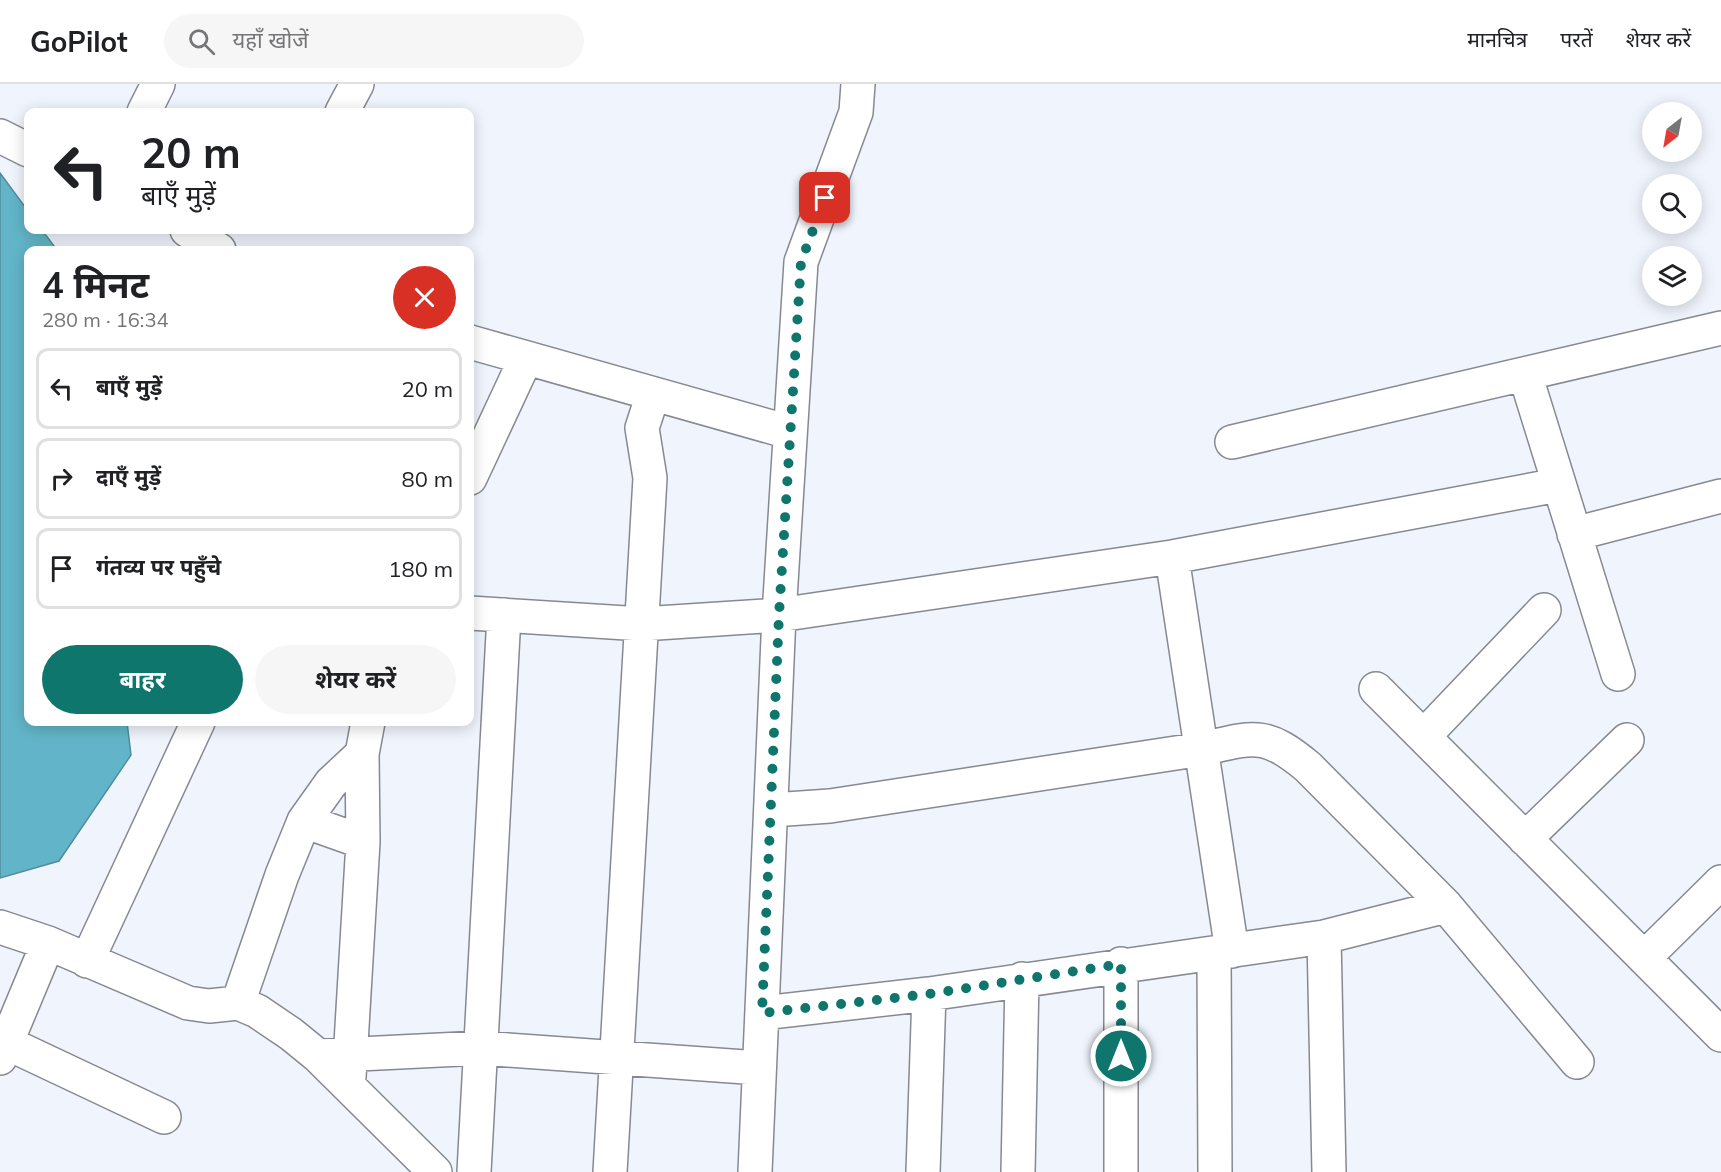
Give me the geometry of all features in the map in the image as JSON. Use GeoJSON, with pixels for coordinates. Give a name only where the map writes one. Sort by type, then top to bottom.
{"type":"FeatureCollection","features":[{"type":"Feature","properties":{"kind":"street"},"geometry":{"type":"LineString","coordinates":[[146,108],[158,84]]}},
{"type":"Feature","properties":{"kind":"street"},"geometry":{"type":"LineString","coordinates":[[344,108],[357,84]]}},
{"type":"Feature","properties":{"kind":"street"},"geometry":{"type":"LineString","coordinates":[[754,1172],[779,615],[801,262],[856,112],[858,84]]}},
{"type":"Feature","properties":{"kind":"street"},"geometry":{"type":"LineString","coordinates":[[0,136],[24,148]]}},
{"type":"Feature","properties":{"kind":"street"},"geometry":{"type":"LineString","coordinates":[[193,234],[213,246]]}},
{"type":"Feature","properties":{"kind":"street"},"geometry":{"type":"LineString","coordinates":[[1232,442],[1721,328]]}},
{"type":"Feature","properties":{"kind":"street"},"geometry":{"type":"LineString","coordinates":[[474,343],[789,432]]}},
{"type":"Feature","properties":{"kind":"street"},"geometry":{"type":"LineString","coordinates":[[474,469],[526,358]]}},
{"type":"Feature","properties":{"kind":"street"},"geometry":{"type":"LineString","coordinates":[[1525,374],[1618,674]]}},
{"type":"Feature","properties":{"kind":"street"},"geometry":{"type":"LineString","coordinates":[[610,1172],[651,478],[642,428],[653,394]]}},
{"type":"Feature","properties":{"kind":"street"},"geometry":{"type":"LineString","coordinates":[[474,613],[642,624],[779,615],[1172,556],[1558,484]]}},
{"type":"Feature","properties":{"kind":"street"},"geometry":{"type":"LineString","coordinates":[[1574,534],[1721,496]]}},
{"type":"Feature","properties":{"kind":"street"},"geometry":{"type":"LineString","coordinates":[[1172,556],[1202,749],[1223,952],[1215,1172]]}},
{"type":"Feature","properties":{"kind":"street"},"geometry":{"type":"LineString","coordinates":[[1424,736],[1544,610]]}},
{"type":"Feature","properties":{"kind":"street"},"geometry":{"type":"LineString","coordinates":[[474,1172],[504,615]]}},
{"type":"Feature","properties":{"kind":"street"},"geometry":{"type":"LineString","coordinates":[[1376,688],[1721,1035]]}},
{"type":"Feature","properties":{"kind":"street"},"geometry":{"type":"LineString","coordinates":[[87,961],[196,726]]}},
{"type":"Feature","properties":{"kind":"street"},"geometry":{"type":"LineString","coordinates":[[349,1072],[363,842],[362,754],[367,726]]}},
{"type":"Feature","properties":{"kind":"street"},"geometry":{"type":"LineString","coordinates":[[772,810],[830,806],[1202,749],[1246,739],[1270,741],[1286,749],[1308,767],[1446,906],[1577,1062]]}},
{"type":"Feature","properties":{"kind":"street"},"geometry":{"type":"LineString","coordinates":[[1525,838],[1627,740]]}},
{"type":"Feature","properties":{"kind":"street"},"geometry":{"type":"LineString","coordinates":[[238,1003],[282,875],[304,821],[331,783],[362,754]]}},
{"type":"Feature","properties":{"kind":"street"},"geometry":{"type":"LineString","coordinates":[[304,821],[363,842]]}},
{"type":"Feature","properties":{"kind":"street"},"geometry":{"type":"LineString","coordinates":[[1644,958],[1721,882]]}},
{"type":"Feature","properties":{"kind":"street"},"geometry":{"type":"LineString","coordinates":[[762,1013],[929,994],[1121,964],[1324,937],[1446,906]]}},
{"type":"Feature","properties":{"kind":"street"},"geometry":{"type":"LineString","coordinates":[[0,927],[48,943],[188,1004],[208,1006],[238,1003],[257,1011],[318,1056],[349,1072],[435,1172]]}},
{"type":"Feature","properties":{"kind":"street"},"geometry":{"type":"LineString","coordinates":[[1324,937],[1329,1172]]}},
{"type":"Feature","properties":{"kind":"street"},"geometry":{"type":"LineString","coordinates":[[48,943],[3,1050],[164,1118]]}},
{"type":"Feature","properties":{"kind":"street"},"geometry":{"type":"LineString","coordinates":[[1121,964],[1121,1172]]}},
{"type":"Feature","properties":{"kind":"street"},"geometry":{"type":"LineString","coordinates":[[1018,1172],[1022,979]]}},
{"type":"Feature","properties":{"kind":"street"},"geometry":{"type":"LineString","coordinates":[[923,1172],[929,994]]}},
{"type":"Feature","properties":{"kind":"street"},"geometry":{"type":"LineString","coordinates":[[349,1072],[481,1048],[759,1068]]}},
{"type":"Feature","properties":{"kind":"water"},"geometry":{"type":"Polygon","coordinates":[[[0,173],[24,206],[24,234],[45,234],[54,246],[24,246],[24,726],[127,726],[131,755],[59,861],[0,878],[0,173]]]}},
{"type":"Feature","properties":{"kind":"route"},"geometry":{"type":"LineString","coordinates":[[825,198],[801,262],[779,615],[762,1013],[929,994],[1121,964],[1121,1056]]}}]}
